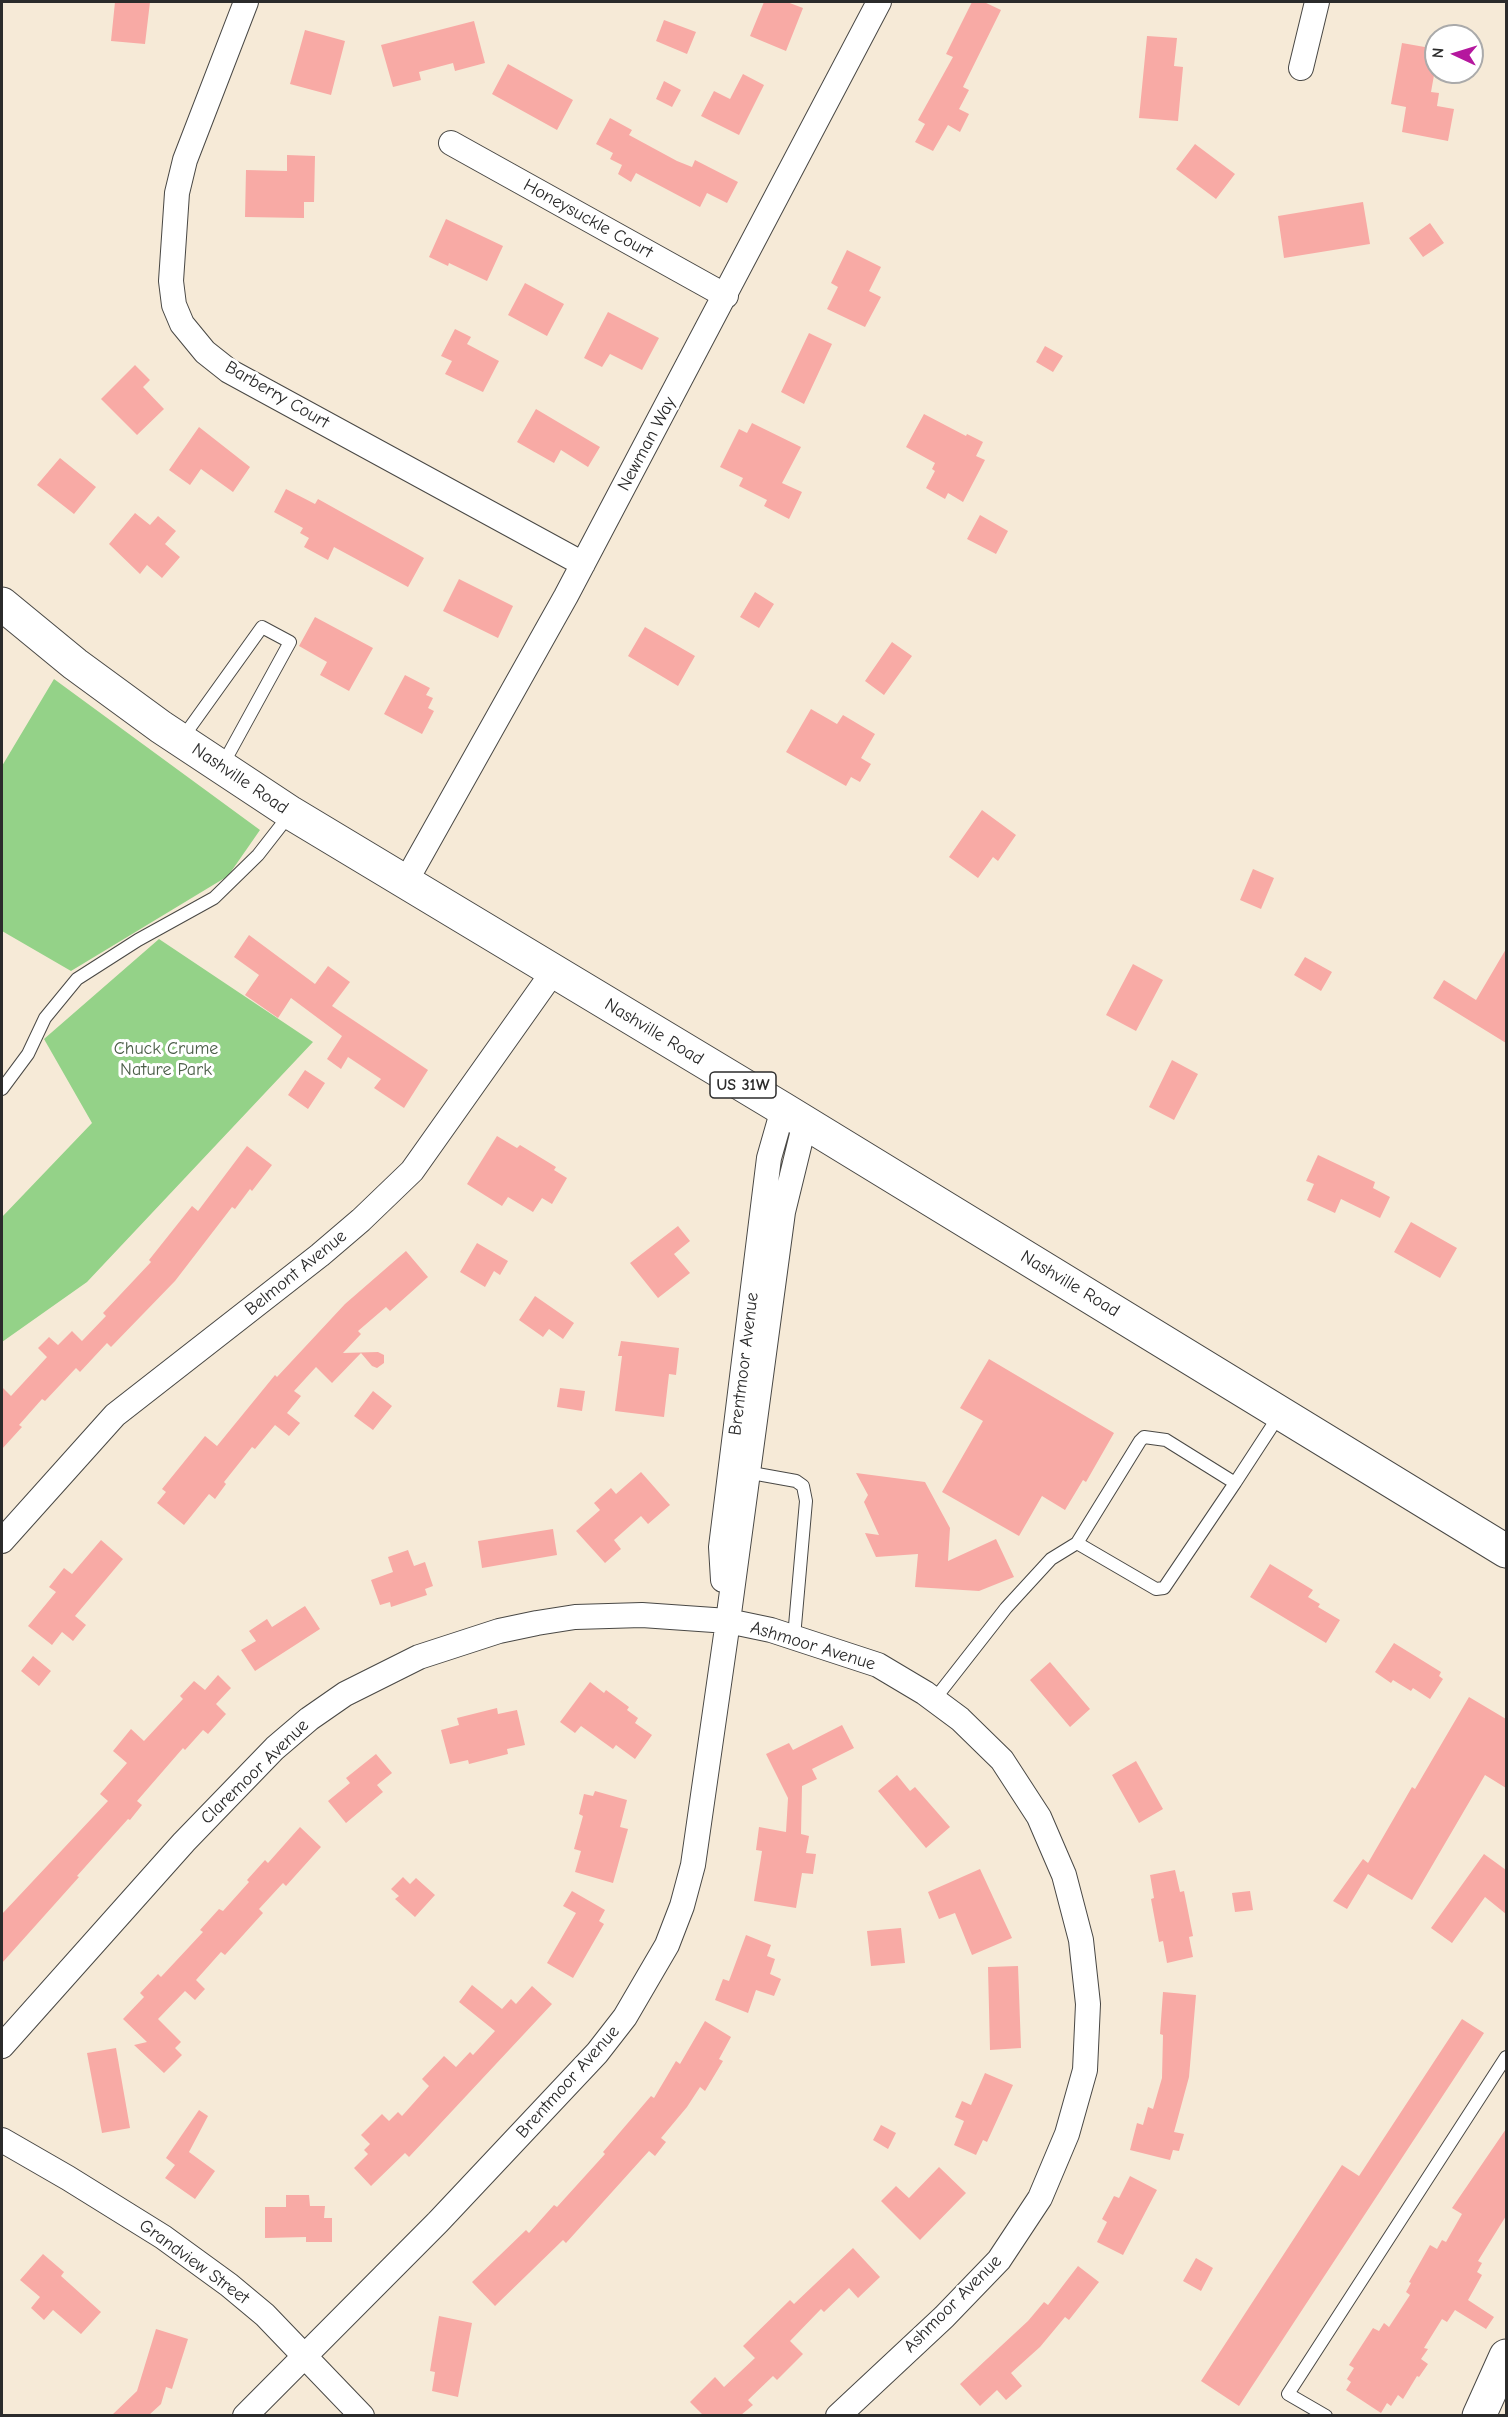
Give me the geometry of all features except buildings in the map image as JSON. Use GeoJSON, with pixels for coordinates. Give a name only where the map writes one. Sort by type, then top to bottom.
{"type":"FeatureCollection","features":[{"type":"Feature","properties":{"kind":"main road","name":"Nashville Road"},"geometry":{"type":"LineString","coordinates":[[2,604],[75,664],[181,740],[291,813],[794,1116],[1506,1551]]}},
{"type":"Feature","properties":{"kind":"main road"},"geometry":{"type":"LineString","coordinates":[[1479,2415],[1506,2356]]}},
{"type":"Feature","properties":{"kind":"street","name":"Barberry Court"},"geometry":{"type":"LineString","coordinates":[[246,2],[185,160],[177,193],[171,281],[174,305],[182,324],[205,352],[230,371],[583,564]]}},
{"type":"Feature","properties":{"kind":"street","name":"Newman Way"},"geometry":{"type":"LineString","coordinates":[[406,881],[583,564],[879,2]]}},
{"type":"Feature","properties":{"kind":"street"},"geometry":{"type":"LineString","coordinates":[[1301,68],[1317,2]]}},
{"type":"Feature","properties":{"kind":"street","name":"Honeysuckle Court"},"geometry":{"type":"LineString","coordinates":[[451,143],[726,296]]}},
{"type":"Feature","properties":{"kind":"street","name":"Belmont Avenue"},"geometry":{"type":"LineString","coordinates":[[2,1541],[115,1415],[311,1262],[361,1220],[412,1171],[554,972]]}},
{"type":"Feature","properties":{"kind":"street","name":"Brentmoor Avenue"},"geometry":{"type":"LineString","coordinates":[[245,2415],[438,2222],[597,2054],[625,2017],[667,1945],[682,1906],[693,1865],[729,1621],[740,1470],[783,1212],[794,1116]]}},
{"type":"Feature","properties":{"kind":"street","name":"Claremoor Avenue"},"geometry":{"type":"LineString","coordinates":[[2,2046],[214,1810],[275,1748],[309,1719],[345,1694],[419,1657],[499,1631],[537,1623],[575,1617],[642,1615],[729,1621]]}},
{"type":"Feature","properties":{"kind":"street","name":"Ashmoor Avenue"},"geometry":{"type":"LineString","coordinates":[[729,1621],[794,1637],[878,1665],[960,1719],[1002,1760],[1039,1817],[1064,1875],[1081,1940],[1088,2004],[1084,2070],[1067,2134],[1041,2198],[999,2260],[944,2317],[838,2415]]}},
{"type":"Feature","properties":{"kind":"street","name":"Grandview Street"},"geometry":{"type":"LineString","coordinates":[[2,2140],[68,2178],[163,2238],[229,2285],[265,2315],[362,2415]]}},
{"type":"Feature","properties":{"kind":"lane"},"geometry":{"type":"LineString","coordinates":[[181,740],[262,627],[290,642],[221,767]]}},
{"type":"Feature","properties":{"kind":"lane"},"geometry":{"type":"LineString","coordinates":[[2,1089],[28,1054],[45,1018],[77,979],[138,940],[214,898],[258,855],[291,813]]}},
{"type":"Feature","properties":{"kind":"lane"},"geometry":{"type":"LineString","coordinates":[[1077,1543],[1156,1589],[1164,1588],[1281,1413]]}},
{"type":"Feature","properties":{"kind":"lane"},"geometry":{"type":"LineString","coordinates":[[934,1700],[1006,1608],[1052,1559],[1077,1543],[1144,1437],[1166,1440],[1235,1483]]}},
{"type":"Feature","properties":{"kind":"lane"},"geometry":{"type":"LineString","coordinates":[[740,1470],[796,1482],[803,1486],[806,1501],[794,1637]]}},
{"type":"Feature","properties":{"kind":"lane"},"geometry":{"type":"LineString","coordinates":[[1326,2415],[1288,2394],[1506,2057]]}},
{"type":"Feature","properties":{"kind":"green space"},"geometry":{"type":"Polygon","coordinates":[[[54,679],[260,830],[228,876],[71,971],[2,931],[2,766],[54,679]]]}},
{"type":"Feature","properties":{"kind":"green space","name":"Chuck Crume Nature Park"},"geometry":{"type":"Polygon","coordinates":[[[159,939],[313,1042],[87,1282],[2,1342],[2,1217],[92,1123],[44,1039],[159,939]]]}}]}
